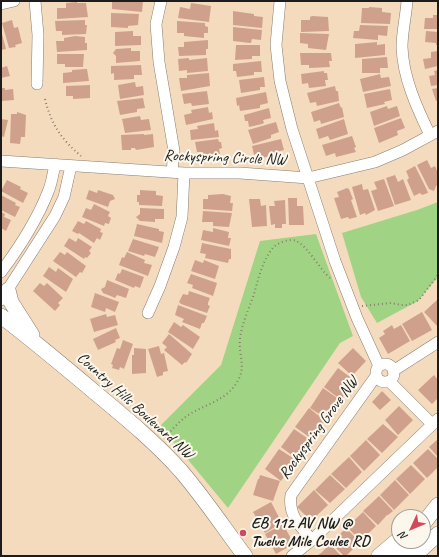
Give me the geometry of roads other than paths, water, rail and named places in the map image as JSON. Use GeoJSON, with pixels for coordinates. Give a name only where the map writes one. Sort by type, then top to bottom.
{"type":"FeatureCollection","features":[{"type":"Feature","properties":{"kind":"main road"},"geometry":{"type":"LineString","coordinates":[[4,295],[11,302],[40,346]]}},
{"type":"Feature","properties":{"kind":"main road","name":"Country Hills Boulevard NW"},"geometry":{"type":"LineString","coordinates":[[1,316],[40,346],[156,446],[180,470],[245,556]]}},
{"type":"Feature","properties":{"kind":"main road"},"geometry":{"type":"LineString","coordinates":[[414,556],[438,534]]}},
{"type":"Feature","properties":{"kind":"main road"},"geometry":{"type":"LineString","coordinates":[[379,556],[391,546]]}},
{"type":"Feature","properties":{"kind":"street"},"geometry":{"type":"LineString","coordinates":[[1,4],[14,1]]}},
{"type":"Feature","properties":{"kind":"street"},"geometry":{"type":"LineString","coordinates":[[35,1],[38,36],[37,84]]}},
{"type":"Feature","properties":{"kind":"street"},"geometry":{"type":"LineString","coordinates":[[161,1],[156,24],[159,62],[174,151],[172,172]]}},
{"type":"Feature","properties":{"kind":"street"},"geometry":{"type":"LineString","coordinates":[[280,1],[276,45],[280,81],[292,130],[319,214],[382,382],[438,342]]}},
{"type":"Feature","properties":{"kind":"street"},"geometry":{"type":"LineString","coordinates":[[407,1],[402,47],[406,77],[418,111],[434,133]]}},
{"type":"Feature","properties":{"kind":"street","name":"Rockyspring Circle NW"},"geometry":{"type":"LineString","coordinates":[[1,161],[184,173],[240,173],[308,178],[375,162],[403,150],[434,133]]}},
{"type":"Feature","properties":{"kind":"street"},"geometry":{"type":"LineString","coordinates":[[1,272],[14,254],[39,211],[49,190],[55,164]]}},
{"type":"Feature","properties":{"kind":"street"},"geometry":{"type":"LineString","coordinates":[[4,295],[64,198],[71,166]]}},
{"type":"Feature","properties":{"kind":"street"},"geometry":{"type":"LineString","coordinates":[[148,313],[160,286],[174,247],[182,217],[184,173]]}},
{"type":"Feature","properties":{"kind":"street"},"geometry":{"type":"LineString","coordinates":[[292,556],[312,540],[435,421],[391,376],[387,365],[378,371]]}},
{"type":"Feature","properties":{"kind":"street","name":"Rockyspring Grove NW"},"geometry":{"type":"LineString","coordinates":[[312,540],[294,518],[290,502],[291,495],[378,371]]}},
{"type":"Feature","properties":{"kind":"place","name":"EB 112 AV NW @ Twelve Mile Coulee RD"},"geometry":{"type":"Point","coordinates":[243,533]}}]}
